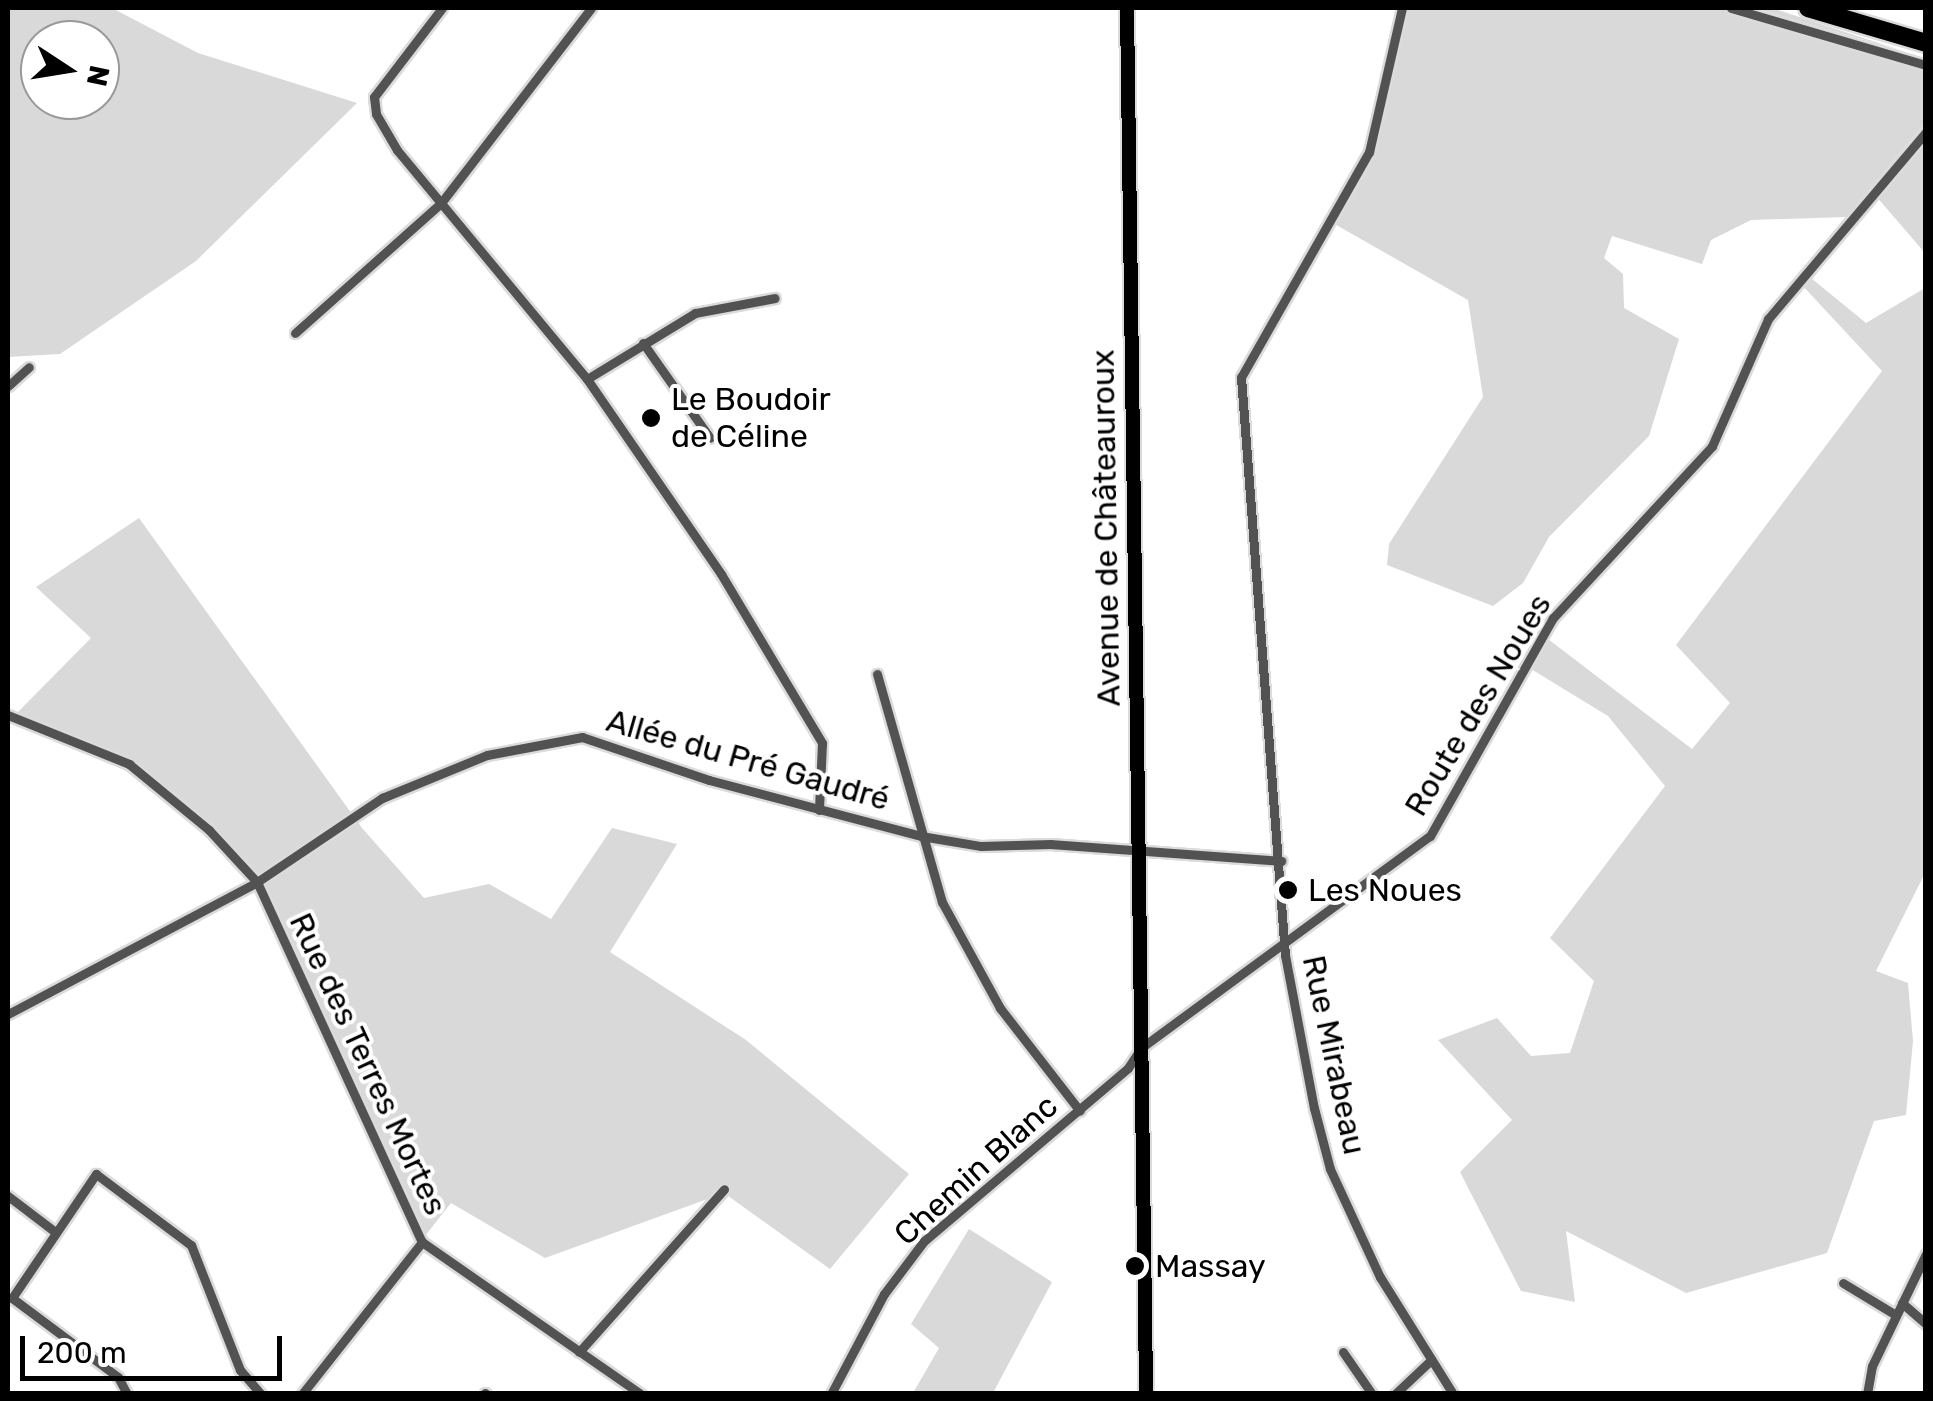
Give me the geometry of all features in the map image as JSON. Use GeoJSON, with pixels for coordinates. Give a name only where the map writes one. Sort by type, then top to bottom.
{"type":"FeatureCollection","features":[{"type":"Feature","properties":{"kind":"highway"},"geometry":{"type":"LineString","coordinates":[[1808,8],[1926,43]]}},
{"type":"Feature","properties":{"kind":"highway"},"geometry":{"type":"LineString","coordinates":[[1849,8],[1926,31]]}},
{"type":"Feature","properties":{"kind":"main road","name":"Avenue de Châteauroux"},"geometry":{"type":"LineString","coordinates":[[1127,8],[1146,1394]]}},
{"type":"Feature","properties":{"kind":"street"},"geometry":{"type":"LineString","coordinates":[[442,8],[374,97],[397,150],[588,379],[722,574],[822,743],[818,810]]}},
{"type":"Feature","properties":{"kind":"street"},"geometry":{"type":"LineString","coordinates":[[295,333],[441,203],[591,8]]}},
{"type":"Feature","properties":{"kind":"street","name":"Rue Mirabeau"},"geometry":{"type":"LineString","coordinates":[[1402,8],[1370,152],[1241,378],[1287,936],[1330,1168],[1380,1276],[1453,1394]]}},
{"type":"Feature","properties":{"kind":"street"},"geometry":{"type":"LineString","coordinates":[[1731,8],[1926,65]]}},
{"type":"Feature","properties":{"kind":"street","name":"Route des Noues"},"geometry":{"type":"LineString","coordinates":[[1141,1048],[1287,936],[1430,836],[1553,618],[1712,446],[1768,319],[1926,132]]}},
{"type":"Feature","properties":{"kind":"street"},"geometry":{"type":"LineString","coordinates":[[588,379],[695,313],[775,298]]}},
{"type":"Feature","properties":{"kind":"street"},"geometry":{"type":"LineString","coordinates":[[643,343],[710,438]]}},
{"type":"Feature","properties":{"kind":"street"},"geometry":{"type":"LineString","coordinates":[[8,386],[29,367]]}},
{"type":"Feature","properties":{"kind":"street"},"geometry":{"type":"LineString","coordinates":[[877,674],[902,744],[921,836],[942,902],[978,976],[1080,1111]]}},
{"type":"Feature","properties":{"kind":"street","name":"Rue des Terres Mortes"},"geometry":{"type":"LineString","coordinates":[[8,715],[129,764],[194,817],[257,882],[422,1242],[641,1394]]}},
{"type":"Feature","properties":{"kind":"street","name":"Allée du Pré Gaudré"},"geometry":{"type":"LineString","coordinates":[[8,1014],[257,882],[382,798],[487,755],[582,738],[818,810],[921,836],[981,846],[1138,849],[1281,861]]}},
{"type":"Feature","properties":{"kind":"street","name":"Chemin Blanc"},"geometry":{"type":"LineString","coordinates":[[831,1394],[884,1294],[924,1242],[1080,1111],[1141,1048]]}},
{"type":"Feature","properties":{"kind":"street"},"geometry":{"type":"LineString","coordinates":[[127,1394],[118,1377],[10,1300],[96,1174],[190,1246],[240,1370],[261,1394]]}},
{"type":"Feature","properties":{"kind":"street"},"geometry":{"type":"LineString","coordinates":[[578,1352],[724,1188]]}},
{"type":"Feature","properties":{"kind":"street"},"geometry":{"type":"LineString","coordinates":[[8,1196],[54,1231]]}},
{"type":"Feature","properties":{"kind":"street"},"geometry":{"type":"LineString","coordinates":[[302,1394],[422,1242]]}},
{"type":"Feature","properties":{"kind":"street"},"geometry":{"type":"LineString","coordinates":[[1868,1394],[1872,1366],[1926,1254]]}},
{"type":"Feature","properties":{"kind":"street"},"geometry":{"type":"LineString","coordinates":[[1843,1283],[1896,1315]]}},
{"type":"Feature","properties":{"kind":"street"},"geometry":{"type":"LineString","coordinates":[[1902,1303],[1926,1324]]}},
{"type":"Feature","properties":{"kind":"street"},"geometry":{"type":"LineString","coordinates":[[1343,1352],[1372,1394]]}},
{"type":"Feature","properties":{"kind":"street"},"geometry":{"type":"LineString","coordinates":[[1395,1394],[1431,1360]]}},
{"type":"Feature","properties":{"kind":"shaded area"},"geometry":{"type":"Polygon","coordinates":[[[8,8],[112,8],[198,53],[357,103],[196,261],[60,354],[8,357],[8,8]]]}},
{"type":"Feature","properties":{"kind":"shaded area"},"geometry":{"type":"Polygon","coordinates":[[[1403,8],[1719,8],[1925,70],[1925,123],[1846,217],[1751,220],[1711,240],[1702,264],[1612,236],[1604,258],[1623,274],[1624,308],[1679,339],[1649,436],[1549,537],[1523,583],[1493,606],[1387,565],[1389,544],[1483,397],[1468,300],[1331,222],[1366,146],[1403,8]]]}},
{"type":"Feature","properties":{"kind":"shaded area"},"geometry":{"type":"Polygon","coordinates":[[[1754,8],[1772,8],[1906,52],[1754,8]]]}},
{"type":"Feature","properties":{"kind":"shaded area"},"geometry":{"type":"Polygon","coordinates":[[[1925,140],[1925,253],[1875,195],[1925,140]]]}},
{"type":"Feature","properties":{"kind":"shaded area"},"geometry":{"type":"Polygon","coordinates":[[[1811,278],[1866,323],[1925,288],[1925,873],[1876,971],[1908,983],[1913,1041],[1906,1115],[1874,1121],[1827,1253],[1686,1293],[1566,1231],[1575,1302],[1521,1291],[1460,1172],[1512,1120],[1438,1040],[1497,1018],[1531,1056],[1570,1053],[1594,981],[1550,938],[1665,786],[1608,716],[1531,669],[1548,639],[1692,749],[1730,703],[1676,645],[1882,371],[1801,284],[1811,278]]]}},
{"type":"Feature","properties":{"kind":"shaded area"},"geometry":{"type":"Polygon","coordinates":[[[139,518],[362,828],[424,898],[489,884],[551,919],[612,828],[677,844],[610,952],[746,1040],[909,1174],[830,1269],[724,1193],[545,1258],[451,1203],[421,1241],[273,904],[230,850],[129,765],[13,717],[91,638],[36,587],[139,518]]]}},
{"type":"Feature","properties":{"kind":"shaded area"},"geometry":{"type":"Polygon","coordinates":[[[969,1229],[1052,1282],[993,1393],[913,1393],[939,1348],[911,1324],[969,1229]]]}},
{"type":"Feature","properties":{"kind":"place","name":"Le Boudoir de Céline"},"geometry":{"type":"Point","coordinates":[651,418]}},
{"type":"Feature","properties":{"kind":"place","name":"Les Noues"},"geometry":{"type":"Point","coordinates":[1288,890]}},
{"type":"Feature","properties":{"kind":"place","name":"Massay"},"geometry":{"type":"Point","coordinates":[1135,1266]}}]}
